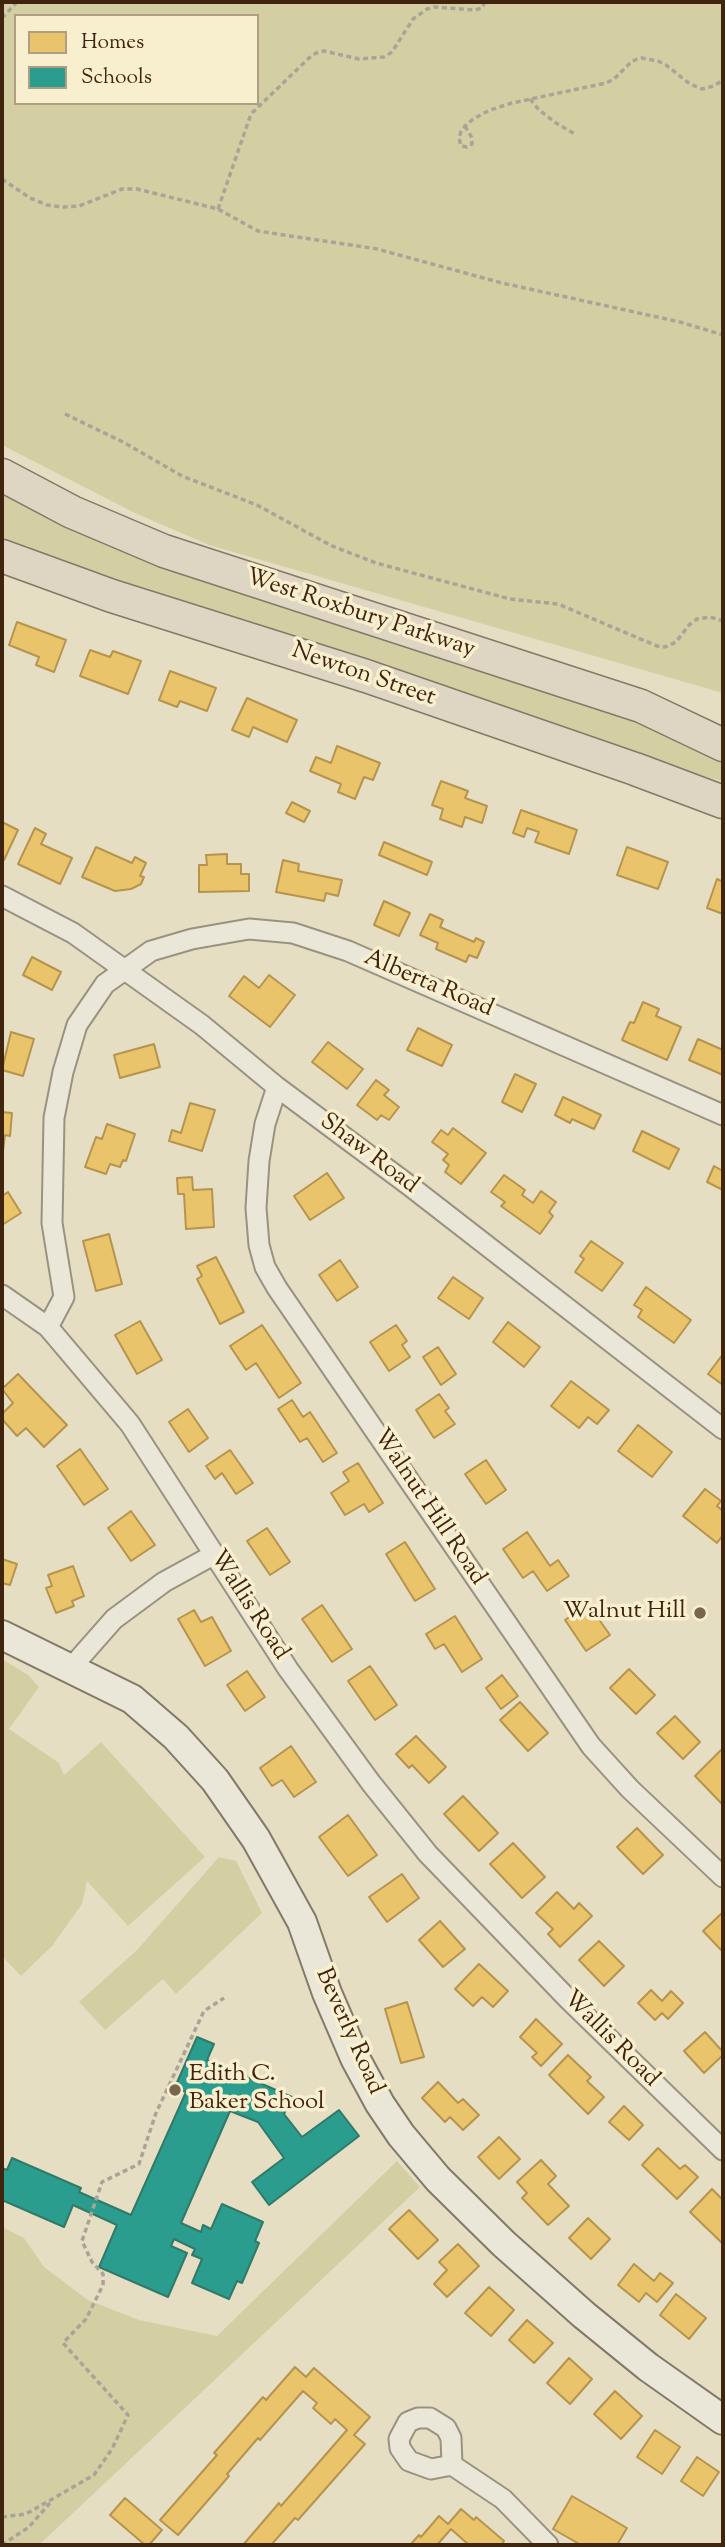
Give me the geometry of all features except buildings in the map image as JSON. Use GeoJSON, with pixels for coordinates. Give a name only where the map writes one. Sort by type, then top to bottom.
{"type":"FeatureCollection","features":[{"type":"Feature","properties":{"kind":"main road","name":"West Roxbury Parkway"},"geometry":{"type":"LineString","coordinates":[[2,475],[72,512],[164,551],[563,679],[656,712],[723,745]]}},
{"type":"Feature","properties":{"kind":"main road","name":"Newton Street"},"geometry":{"type":"LineString","coordinates":[[2,556],[88,588],[366,676],[718,798]]}},
{"type":"Feature","properties":{"kind":"street"},"geometry":{"type":"LineString","coordinates":[[656,712],[723,738]]}},
{"type":"Feature","properties":{"kind":"street","name":"Shaw Road"},"geometry":{"type":"LineString","coordinates":[[2,897],[73,933],[202,1025],[277,1087],[410,1186],[723,1429]]}},
{"type":"Feature","properties":{"kind":"street","name":"Alberta Road"},"geometry":{"type":"LineString","coordinates":[[123,970],[151,951],[192,939],[249,929],[293,933],[348,951],[723,1115]]}},
{"type":"Feature","properties":{"kind":"street"},"geometry":{"type":"LineString","coordinates":[[48,1326],[64,1297],[52,1223],[54,1118],[63,1072],[77,1025],[105,984],[123,970]]}},
{"type":"Feature","properties":{"kind":"street","name":"Walnut Hill Road"},"geometry":{"type":"LineString","coordinates":[[277,1087],[265,1124],[258,1161],[256,1208],[258,1245],[277,1288],[591,1746],[630,1789],[723,1877]]}},
{"type":"Feature","properties":{"kind":"street","name":"Wallis Road"},"geometry":{"type":"LineString","coordinates":[[2,1295],[48,1326],[130,1424],[288,1669],[371,1783],[428,1854],[568,1999],[723,2150]]}},
{"type":"Feature","properties":{"kind":"street"},"geometry":{"type":"LineString","coordinates":[[70,1669],[114,1619],[164,1582],[215,1554]]}},
{"type":"Feature","properties":{"kind":"street","name":"Beverly Road"},"geometry":{"type":"LineString","coordinates":[[2,1635],[132,1699],[176,1737],[215,1780],[256,1839],[302,1922],[327,1993],[355,2058],[401,2136],[438,2179],[504,2244],[584,2315],[648,2367],[723,2420]]}},
{"type":"Feature","properties":{"kind":"street"},"geometry":{"type":"LineString","coordinates":[[452,2465],[503,2500],[548,2545]]}},
{"type":"Feature","properties":{"kind":"path"},"geometry":{"type":"LineString","coordinates":[[2,18],[18,2]]}},
{"type":"Feature","properties":{"kind":"path"},"geometry":{"type":"LineString","coordinates":[[218,209],[251,114],[309,58],[324,51],[359,59],[384,57],[392,52],[413,19],[427,9],[434,7],[475,10],[482,8],[485,2]]}},
{"type":"Feature","properties":{"kind":"path"},"geometry":{"type":"LineString","coordinates":[[465,126],[472,144],[467,148],[461,146],[459,138],[465,126],[490,110],[607,83],[632,61],[641,58],[666,65],[702,89],[723,80]]}},
{"type":"Feature","properties":{"kind":"path"},"geometry":{"type":"LineString","coordinates":[[530,99],[555,123],[576,134]]}},
{"type":"Feature","properties":{"kind":"path"},"geometry":{"type":"LineString","coordinates":[[2,179],[30,198],[47,205],[63,207],[79,206],[122,189],[137,189],[218,209],[258,231],[377,249],[502,283],[723,335]]}},
{"type":"Feature","properties":{"kind":"path"},"geometry":{"type":"LineString","coordinates":[[65,414],[123,442],[182,476],[257,505],[332,546],[376,563],[510,599],[558,604],[657,646],[665,647],[677,642],[697,619],[710,617],[723,621]]}},
{"type":"Feature","properties":{"kind":"path"},"geometry":{"type":"LineString","coordinates":[[2,2517],[26,2514],[94,2475],[112,2449],[128,2415],[63,2343],[86,2319],[103,2285],[103,2274],[92,2262],[82,2241],[102,2182],[139,2164],[156,2113],[204,2011],[224,1998]]}},
{"type":"Feature","properties":{"kind":"path"},"geometry":{"type":"LineString","coordinates":[[2,2545],[29,2527],[51,2502]]}},
{"type":"Feature","properties":{"kind":"shaded area"},"geometry":{"type":"Polygon","coordinates":[[[2,2],[723,2],[723,693],[209,545],[135,513],[2,445],[2,2]]]}},
{"type":"Feature","properties":{"kind":"shaded area"},"geometry":{"type":"Polygon","coordinates":[[[2,488],[640,717],[723,755],[723,781],[656,766],[2,542],[2,488]]]}},
{"type":"Feature","properties":{"kind":"shaded area"},"geometry":{"type":"Polygon","coordinates":[[[2,1659],[28,1675],[39,1687],[9,1729],[59,1763],[64,1775],[101,1742],[205,1857],[128,1926],[87,1881],[82,1904],[52,1946],[21,1976],[2,1956],[2,1659]]]}},
{"type":"Feature","properties":{"kind":"shaded area"},"geometry":{"type":"Polygon","coordinates":[[[219,1857],[236,1861],[262,1913],[176,1994],[163,1979],[105,2030],[79,2002],[137,1950],[219,1857]]]}},
{"type":"Feature","properties":{"kind":"shaded area"},"geometry":{"type":"Polygon","coordinates":[[[397,2161],[420,2187],[39,2545],[2,2545],[2,2227],[24,2238],[44,2267],[88,2300],[139,2320],[217,2336],[397,2161]]]}},
{"type":"Feature","properties":{"kind":"place","name":"Walnut Hill"},"geometry":{"type":"Point","coordinates":[700,1613]}},
{"type":"Feature","properties":{"kind":"place","name":"Edith C. Baker School"},"geometry":{"type":"Point","coordinates":[175,2090]}}]}
